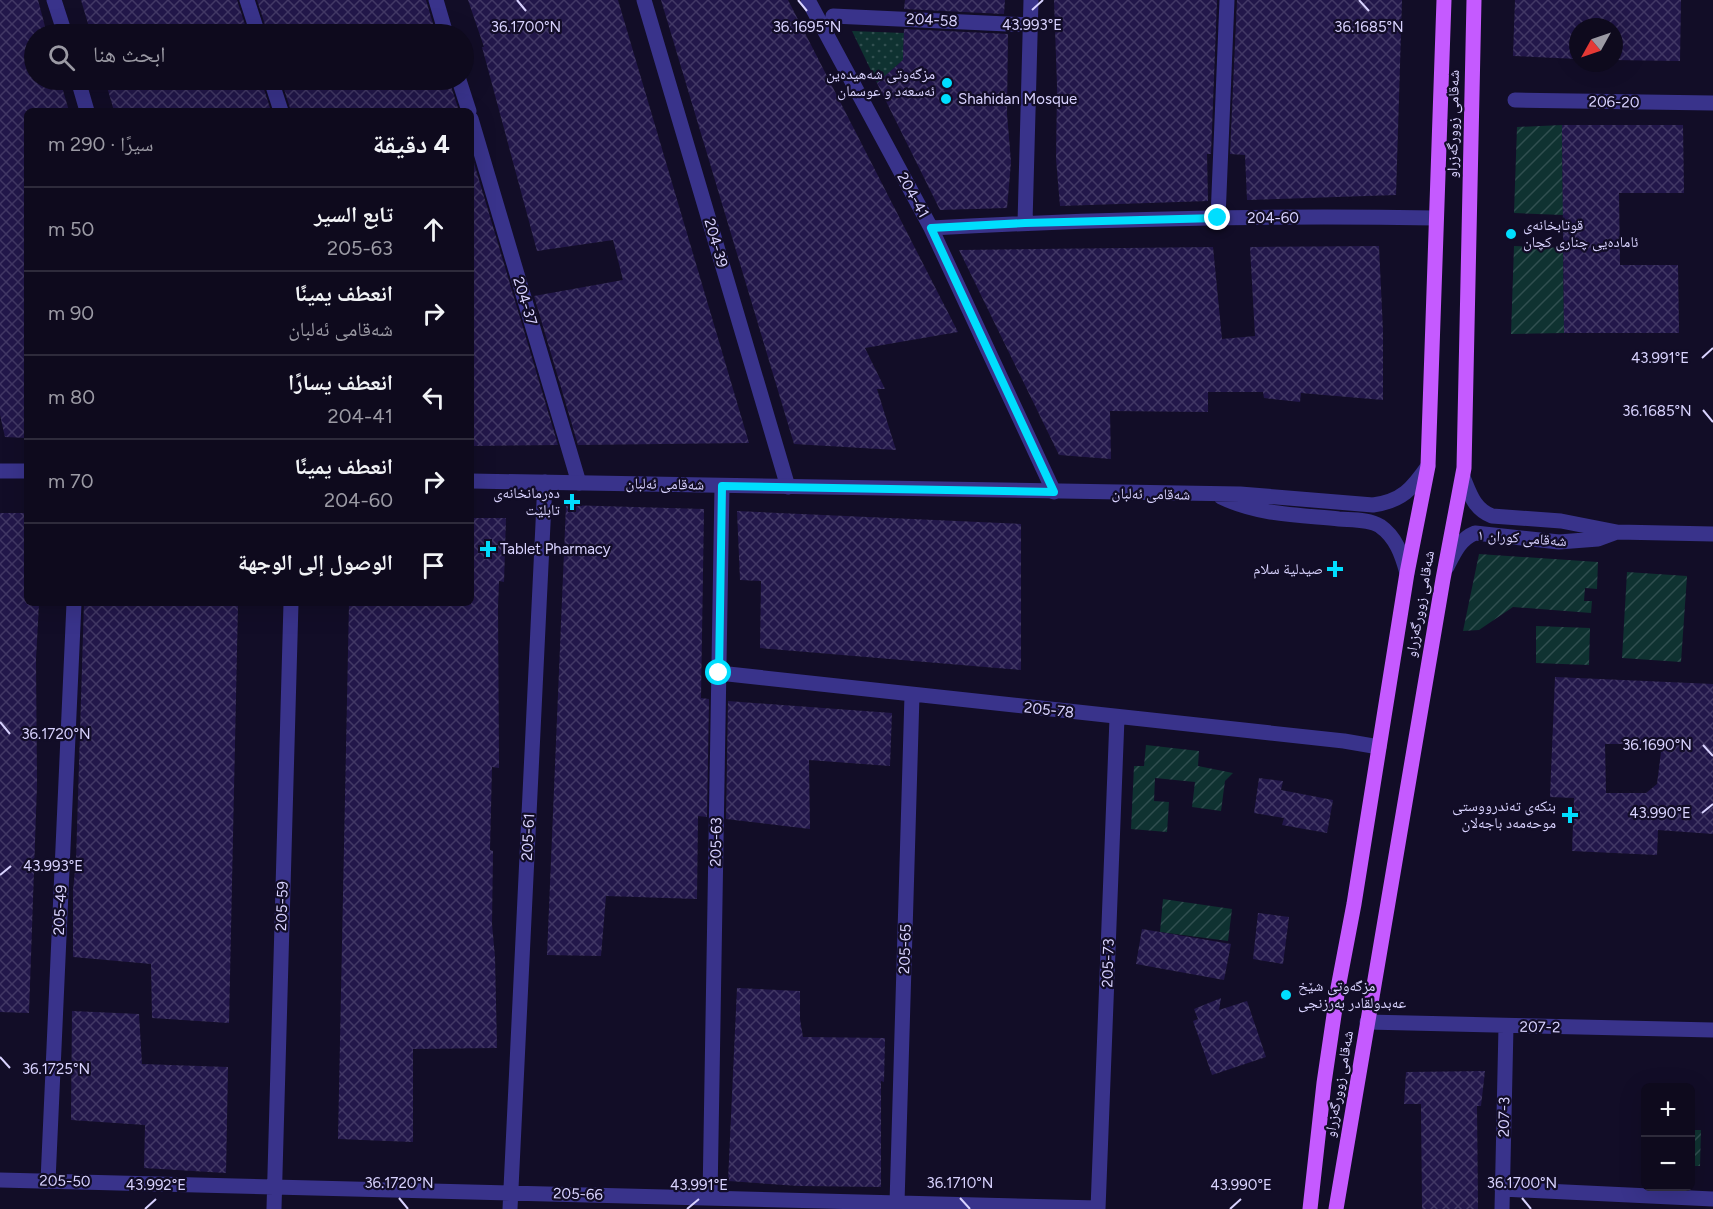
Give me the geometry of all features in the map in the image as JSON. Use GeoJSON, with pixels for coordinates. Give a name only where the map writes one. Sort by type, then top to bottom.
{"type":"FeatureCollection","features":[{"type":"Feature","properties":{"kind":"main road","name":"شەقامی زوورگەزراو"},"geometry":{"type":"LineString","coordinates":[[1310,1209],[1324,1083],[1338,988],[1354,904],[1407,573],[1428,466],[1444,0]]}},
{"type":"Feature","properties":{"kind":"main road","name":"شەقامی زوورگەزراو"},"geometry":{"type":"LineString","coordinates":[[1336,1209],[1444,570],[1463,477],[1474,0]]}},
{"type":"Feature","properties":{"kind":"street"},"geometry":{"type":"LineString","coordinates":[[54,0],[61,24]]}},
{"type":"Feature","properties":{"kind":"street"},"geometry":{"type":"LineString","coordinates":[[247,0],[255,24]]}},
{"type":"Feature","properties":{"kind":"street"},"geometry":{"type":"LineString","coordinates":[[436,0],[443,24]]}},
{"type":"Feature","properties":{"kind":"street","name":"204-39"},"geometry":{"type":"LineString","coordinates":[[644,0],[788,487]]}},
{"type":"Feature","properties":{"kind":"street","name":"204-41"},"geometry":{"type":"LineString","coordinates":[[808,0],[931,228],[1054,492]]}},
{"type":"Feature","properties":{"kind":"street"},"geometry":{"type":"LineString","coordinates":[[832,46],[833,0]]}},
{"type":"Feature","properties":{"kind":"street"},"geometry":{"type":"LineString","coordinates":[[1025,223],[1031,0]]}},
{"type":"Feature","properties":{"kind":"street"},"geometry":{"type":"LineString","coordinates":[[1218,218],[1227,0]]}},
{"type":"Feature","properties":{"kind":"street","name":"204-58"},"geometry":{"type":"LineString","coordinates":[[833,16],[1031,25]]}},
{"type":"Feature","properties":{"kind":"street"},"geometry":{"type":"LineString","coordinates":[[81,90],[86,108]]}},
{"type":"Feature","properties":{"kind":"street"},"geometry":{"type":"LineString","coordinates":[[274,90],[280,108]]}},
{"type":"Feature","properties":{"kind":"street"},"geometry":{"type":"LineString","coordinates":[[462,90],[468,108]]}},
{"type":"Feature","properties":{"kind":"street","name":"206-20"},"geometry":{"type":"LineString","coordinates":[[1515,100],[1713,103]]}},
{"type":"Feature","properties":{"kind":"street","name":"204-37"},"geometry":{"type":"LineString","coordinates":[[474,129],[579,483]]}},
{"type":"Feature","properties":{"kind":"street","name":"204-60"},"geometry":{"type":"LineString","coordinates":[[931,228],[1218,218],[1435,218]]}},
{"type":"Feature","properties":{"kind":"street","name":"شەقامی ئەلبان"},"geometry":{"type":"LineString","coordinates":[[474,480],[1261,495],[1373,505],[1403,496],[1415,485],[1428,466]]}},
{"type":"Feature","properties":{"kind":"street"},"geometry":{"type":"LineString","coordinates":[[0,471],[24,471]]}},
{"type":"Feature","properties":{"kind":"street","name":"شەقامی کوران ١"},"geometry":{"type":"LineString","coordinates":[[1463,477],[1477,507],[1492,516],[1561,521],[1617,532],[1713,534]]}},
{"type":"Feature","properties":{"kind":"street","name":"205-61"},"geometry":{"type":"LineString","coordinates":[[510,1209],[545,482]]}},
{"type":"Feature","properties":{"kind":"street","name":"205-63"},"geometry":{"type":"LineString","coordinates":[[710,1198],[722,486]]}},
{"type":"Feature","properties":{"kind":"street","name":"شەقامی ئەلبان"},"geometry":{"type":"LineString","coordinates":[[1219,495],[1255,510],[1371,522],[1390,535],[1398,546],[1407,573]]}},
{"type":"Feature","properties":{"kind":"street","name":"شەقامی کوران ١"},"geometry":{"type":"LineString","coordinates":[[1444,570],[1461,542],[1467,536],[1475,533],[1559,542],[1598,538],[1617,532]]}},
{"type":"Feature","properties":{"kind":"street","name":"205-49"},"geometry":{"type":"LineString","coordinates":[[48,1181],[74,606]]}},
{"type":"Feature","properties":{"kind":"street","name":"205-59"},"geometry":{"type":"LineString","coordinates":[[274,1209],[291,606]]}},
{"type":"Feature","properties":{"kind":"street","name":"205-78"},"geometry":{"type":"LineString","coordinates":[[719,673],[1344,741],[1379,747]]}},
{"type":"Feature","properties":{"kind":"street","name":"205-65"},"geometry":{"type":"LineString","coordinates":[[897,1203],[912,695]]}},
{"type":"Feature","properties":{"kind":"street","name":"205-73"},"geometry":{"type":"LineString","coordinates":[[1098,1208],[1118,718]]}},
{"type":"Feature","properties":{"kind":"street","name":"207-2"},"geometry":{"type":"LineString","coordinates":[[1367,1022],[1713,1030]]}},
{"type":"Feature","properties":{"kind":"street","name":"207-3"},"geometry":{"type":"LineString","coordinates":[[1502,1209],[1506,1026]]}},
{"type":"Feature","properties":{"kind":"street","name":"205-50"},"geometry":{"type":"LineString","coordinates":[[0,1180],[274,1186]]}},
{"type":"Feature","properties":{"kind":"street","name":"205-66"},"geometry":{"type":"LineString","coordinates":[[274,1186],[1098,1208]]}},
{"type":"Feature","properties":{"kind":"street"},"geometry":{"type":"LineString","coordinates":[[1502,1189],[1713,1199]]}},
{"type":"Feature","properties":{"kind":"green space"},"geometry":{"type":"Polygon","coordinates":[[[852,31],[904,33],[903,60],[877,83],[852,31]]]}},
{"type":"Feature","properties":{"kind":"green space"},"geometry":{"type":"Polygon","coordinates":[[[1562,125],[1563,215],[1514,213],[1517,127],[1562,125]]]}},
{"type":"Feature","properties":{"kind":"green space"},"geometry":{"type":"Polygon","coordinates":[[[1514,246],[1563,248],[1564,333],[1511,334],[1514,246]]]}},
{"type":"Feature","properties":{"kind":"green space"},"geometry":{"type":"Polygon","coordinates":[[[1479,554],[1598,562],[1597,589],[1585,588],[1584,601],[1592,601],[1591,613],[1513,607],[1479,630],[1463,631],[1479,554]]]}},
{"type":"Feature","properties":{"kind":"green space"},"geometry":{"type":"Polygon","coordinates":[[[1627,572],[1687,576],[1681,662],[1622,658],[1627,572]]]}},
{"type":"Feature","properties":{"kind":"green space"},"geometry":{"type":"Polygon","coordinates":[[[1536,626],[1590,628],[1589,665],[1536,663],[1536,626]]]}},
{"type":"Feature","properties":{"kind":"green space"},"geometry":{"type":"Polygon","coordinates":[[[1146,745],[1199,751],[1198,766],[1233,773],[1225,781],[1221,811],[1192,807],[1195,782],[1155,778],[1154,801],[1169,802],[1167,832],[1131,829],[1134,766],[1144,766],[1146,745]]]}},
{"type":"Feature","properties":{"kind":"green space"},"geometry":{"type":"Polygon","coordinates":[[[1163,899],[1232,909],[1228,941],[1160,932],[1163,899]]]}},
{"type":"Feature","properties":{"kind":"green space"},"geometry":{"type":"Polygon","coordinates":[[[1695,1130],[1701,1130],[1700,1166],[1695,1166],[1695,1130]]]}},
{"type":"Feature","properties":{"kind":"building"},"geometry":{"type":"Polygon","coordinates":[[[0,0],[38,0],[44,24],[24,24],[24,90],[63,90],[68,108],[24,108],[24,438],[5,437],[0,415],[0,0]]]}},
{"type":"Feature","properties":{"kind":"building"},"geometry":{"type":"Polygon","coordinates":[[[81,0],[237,0],[245,24],[88,24],[81,0]]]}},
{"type":"Feature","properties":{"kind":"building"},"geometry":{"type":"Polygon","coordinates":[[[257,0],[426,0],[433,24],[265,24],[257,0]]]}},
{"type":"Feature","properties":{"kind":"building"},"geometry":{"type":"Polygon","coordinates":[[[468,0],[618,0],[749,443],[578,445],[534,296],[623,280],[613,240],[537,251],[482,47],[484,47],[468,0]]]}},
{"type":"Feature","properties":{"kind":"building"},"geometry":{"type":"Polygon","coordinates":[[[661,0],[788,0],[958,332],[865,348],[885,389],[877,389],[896,450],[794,444],[661,0]]]}},
{"type":"Feature","properties":{"kind":"building"},"geometry":{"type":"Polygon","coordinates":[[[905,0],[1005,0],[1004,14],[904,9],[905,0]]]}},
{"type":"Feature","properties":{"kind":"building"},"geometry":{"type":"Polygon","coordinates":[[[1054,0],[1217,0],[1211,154],[1207,154],[1208,201],[1060,206],[1056,159],[1057,86],[1054,0]]]}},
{"type":"Feature","properties":{"kind":"building"},"geometry":{"type":"Polygon","coordinates":[[[1237,0],[1402,0],[1396,195],[1247,200],[1245,155],[1230,154],[1237,0]]]}},
{"type":"Feature","properties":{"kind":"building"},"geometry":{"type":"Polygon","coordinates":[[[1515,0],[1681,0],[1680,61],[1623,60],[1623,18],[1569,18],[1569,59],[1513,56],[1515,0]]]}},
{"type":"Feature","properties":{"kind":"building","name":"Shahidan Mosque"},"geometry":{"type":"Polygon","coordinates":[[[904,29],[1008,34],[1007,114],[1011,162],[1007,208],[940,210],[877,83],[903,60],[904,29]]]}},
{"type":"Feature","properties":{"kind":"building"},"geometry":{"type":"Polygon","coordinates":[[[108,90],[264,90],[270,108],[113,108],[108,90]]]}},
{"type":"Feature","properties":{"kind":"building"},"geometry":{"type":"Polygon","coordinates":[[[284,90],[452,90],[458,108],[290,108],[284,90]]]}},
{"type":"Feature","properties":{"kind":"building","name":"قوتابخانەی ئامادەیی چناری کچان"},"geometry":{"type":"Polygon","coordinates":[[[1562,125],[1683,125],[1684,193],[1619,193],[1620,265],[1678,265],[1679,333],[1564,333],[1562,125]]]}},
{"type":"Feature","properties":{"kind":"building"},"geometry":{"type":"Polygon","coordinates":[[[474,163],[558,445],[474,446],[474,163]]]}},
{"type":"Feature","properties":{"kind":"building"},"geometry":{"type":"Polygon","coordinates":[[[1379,246],[1383,400],[1301,393],[1300,402],[1264,398],[1263,392],[1208,392],[1208,412],[1110,411],[1111,459],[1059,455],[959,250],[1213,247],[1222,339],[1255,336],[1250,247],[1379,246]]]}},
{"type":"Feature","properties":{"kind":"building"},"geometry":{"type":"Polygon","coordinates":[[[566,505],[704,509],[701,698],[709,699],[707,817],[698,816],[697,899],[606,896],[601,956],[547,955],[566,505]]]}},
{"type":"Feature","properties":{"kind":"building"},"geometry":{"type":"Polygon","coordinates":[[[737,511],[1021,524],[1021,670],[760,648],[761,581],[740,580],[737,511]]]}},
{"type":"Feature","properties":{"kind":"building"},"geometry":{"type":"Polygon","coordinates":[[[0,513],[24,513],[24,606],[39,606],[36,659],[37,785],[29,1013],[0,1012],[0,513]]]}},
{"type":"Feature","properties":{"kind":"building"},"geometry":{"type":"Polygon","coordinates":[[[474,518],[506,518],[504,582],[499,581],[498,607],[499,768],[492,767],[490,850],[493,851],[492,924],[497,1048],[413,1049],[413,1142],[338,1139],[349,606],[474,606],[474,518]]]}},
{"type":"Feature","properties":{"kind":"building"},"geometry":{"type":"Polygon","coordinates":[[[84,606],[238,606],[229,1023],[152,1018],[151,964],[73,957],[73,890],[76,861],[84,606]]]}},
{"type":"Feature","properties":{"kind":"building","name":"بنکەی تەندرووستی موحەمەد باجەلان"},"geometry":{"type":"Polygon","coordinates":[[[1555,677],[1713,684],[1713,834],[1658,830],[1657,855],[1572,851],[1574,798],[1550,797],[1555,677]],[[1605,744],[1606,793],[1646,793],[1657,784],[1662,744],[1605,744]]]}},
{"type":"Feature","properties":{"kind":"building"},"geometry":{"type":"Polygon","coordinates":[[[728,701],[892,713],[890,766],[809,760],[810,829],[726,819],[728,701]]]}},
{"type":"Feature","properties":{"kind":"building"},"geometry":{"type":"Polygon","coordinates":[[[1259,778],[1283,781],[1281,790],[1333,800],[1327,833],[1282,825],[1284,818],[1254,813],[1259,778]]]}},
{"type":"Feature","properties":{"kind":"building"},"geometry":{"type":"Polygon","coordinates":[[[1258,913],[1289,917],[1283,964],[1253,959],[1258,913]]]}},
{"type":"Feature","properties":{"kind":"building"},"geometry":{"type":"Polygon","coordinates":[[[1142,929],[1231,944],[1224,980],[1136,964],[1142,929]]]}},
{"type":"Feature","properties":{"kind":"building"},"geometry":{"type":"Polygon","coordinates":[[[737,988],[800,991],[800,1019],[803,1037],[885,1038],[884,1082],[881,1081],[881,1187],[799,1186],[728,1181],[737,988]]]}},
{"type":"Feature","properties":{"kind":"building"},"geometry":{"type":"Polygon","coordinates":[[[1221,998],[1219,1010],[1247,1001],[1266,1057],[1212,1075],[1193,1021],[1198,1019],[1194,1009],[1221,998]]]}},
{"type":"Feature","properties":{"kind":"building"},"geometry":{"type":"Polygon","coordinates":[[[72,1011],[139,1014],[142,1064],[228,1067],[226,1173],[144,1168],[145,1125],[71,1120],[72,1011]]]}},
{"type":"Feature","properties":{"kind":"building"},"geometry":{"type":"Polygon","coordinates":[[[1485,1071],[1481,1106],[1477,1106],[1478,1209],[1422,1209],[1421,1104],[1404,1104],[1406,1072],[1485,1071]]]}},
{"type":"Feature","properties":{"kind":"place","name":"مزگەوتی شەهیدەین ئەسعەد و عوسمان"},"geometry":{"type":"Point","coordinates":[947,83]}},
{"type":"Feature","properties":{"kind":"place","name":"Shahidan Mosque"},"geometry":{"type":"Point","coordinates":[946,99]}},
{"type":"Feature","properties":{"kind":"place","name":"قوتابخانەی ئامادەیی چناری کچان"},"geometry":{"type":"Point","coordinates":[1511,234]}},
{"type":"Feature","properties":{"kind":"place","name":"دەرمانخانەی تابلێت"},"geometry":{"type":"Point","coordinates":[572,502]}},
{"type":"Feature","properties":{"kind":"place","name":"Tablet Pharmacy"},"geometry":{"type":"Point","coordinates":[488,549]}},
{"type":"Feature","properties":{"kind":"place","name":"صیدلیة سلام"},"geometry":{"type":"Point","coordinates":[1335,569]}},
{"type":"Feature","properties":{"kind":"place","name":"بنکەی تەندرووستی موحەمەد باجەلان"},"geometry":{"type":"Point","coordinates":[1570,815]}},
{"type":"Feature","properties":{"kind":"place","name":"مزگەوتی شێخ عەبدولقادر بەرزنجی"},"geometry":{"type":"Point","coordinates":[1286,995]}},
{"type":"Feature","properties":{"kind":"route"},"geometry":{"type":"LineString","coordinates":[[719,673],[722,486],[1054,492],[931,228],[1218,218]]}}]}
